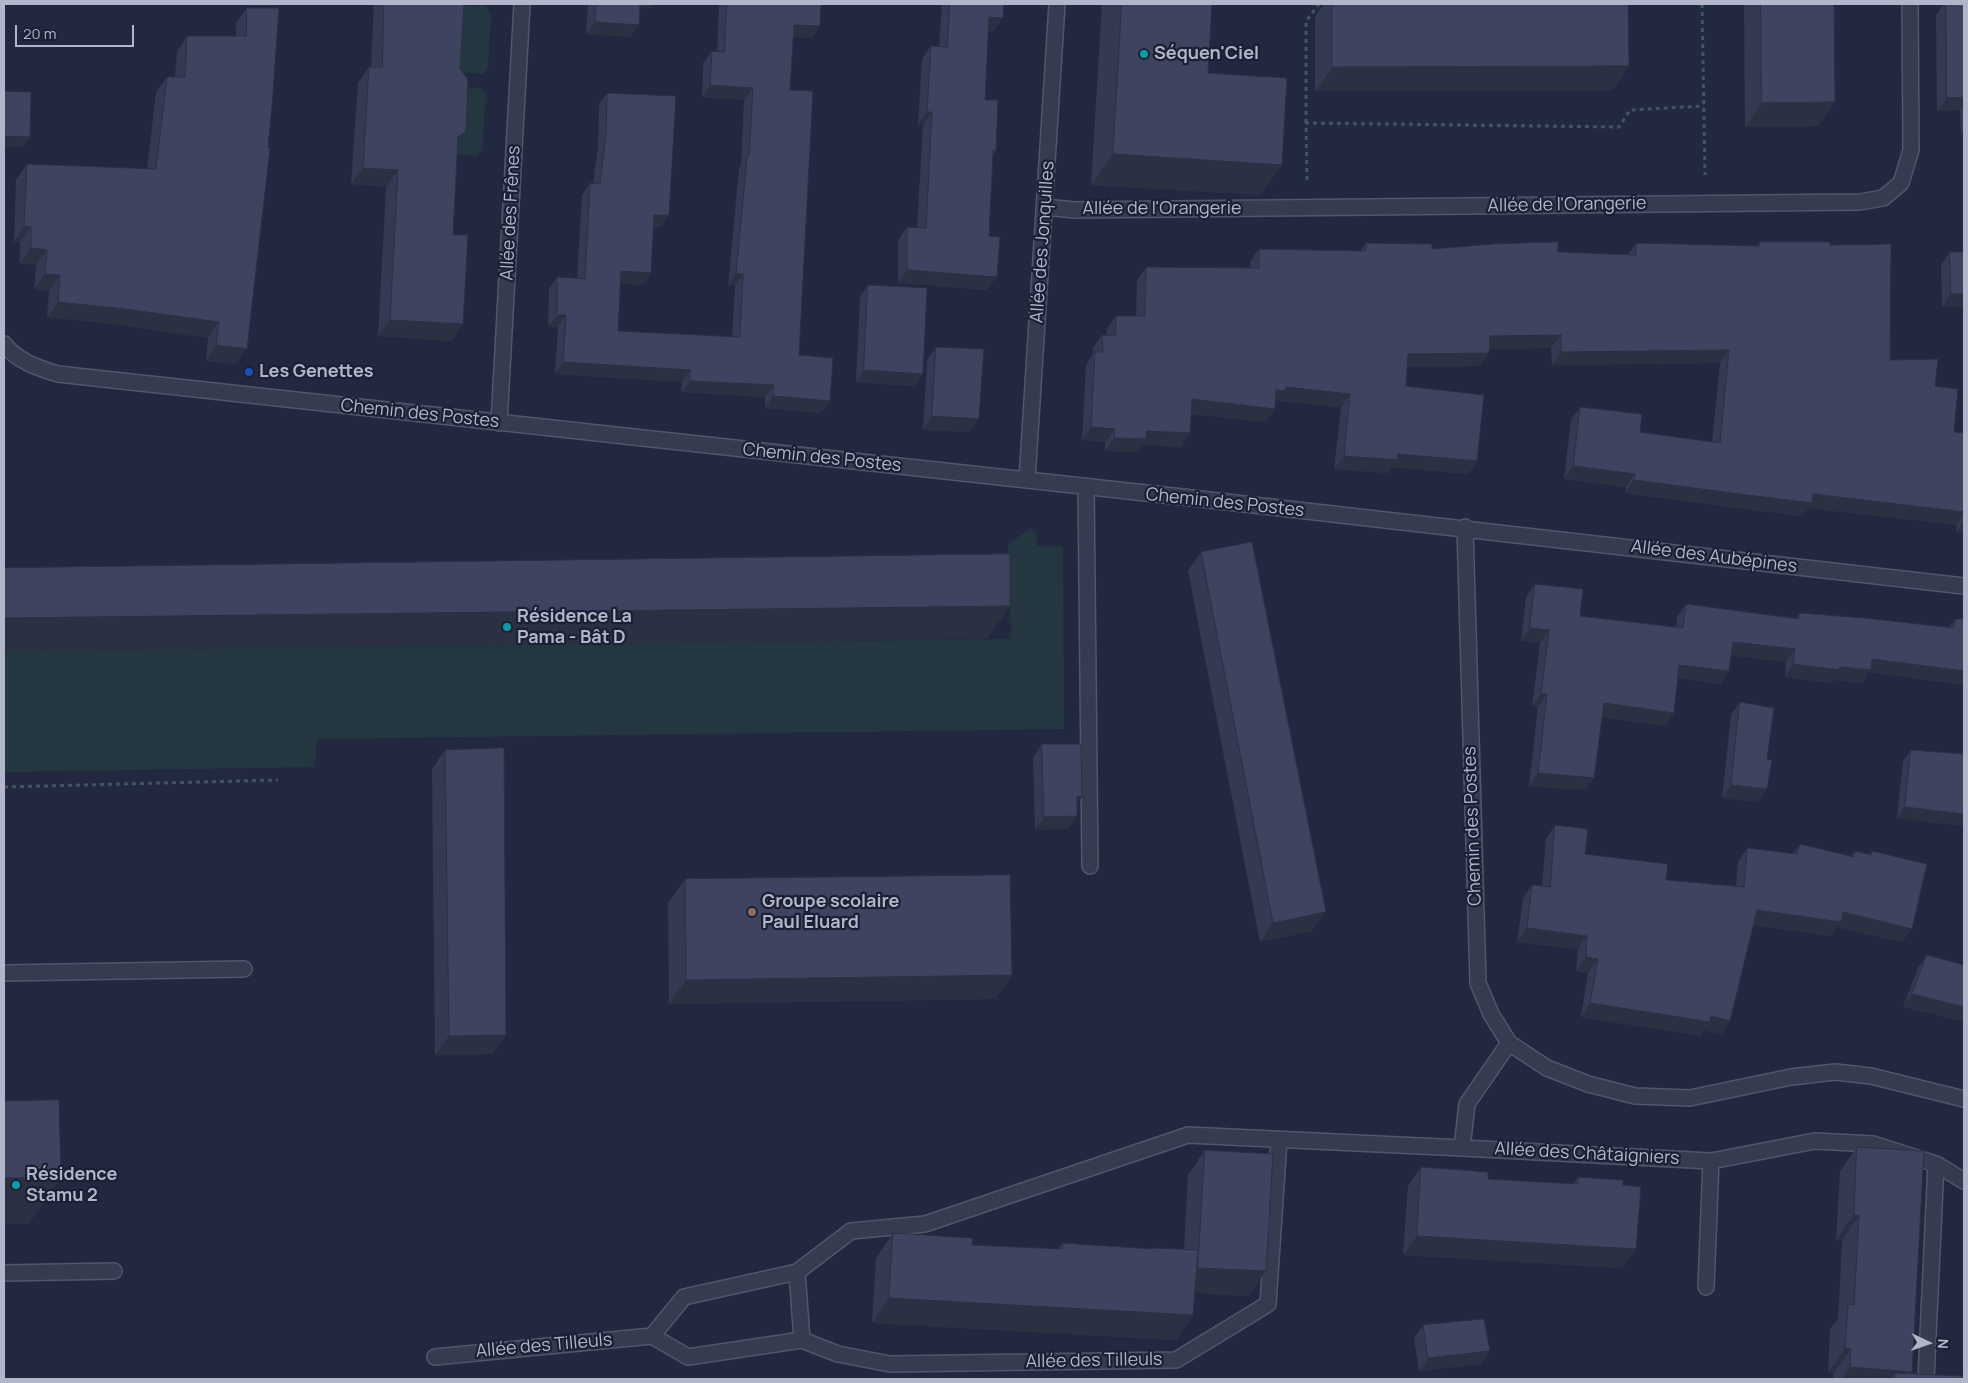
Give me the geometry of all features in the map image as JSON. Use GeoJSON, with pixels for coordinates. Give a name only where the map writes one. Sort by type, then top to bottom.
{"type":"FeatureCollection","features":[{"type":"Feature","properties":{"kind":"street","name":"Allée des Frênes"},"geometry":{"type":"LineString","coordinates":[[499,423],[522,4]]}},
{"type":"Feature","properties":{"kind":"street","name":"Allée des Jonquilles"},"geometry":{"type":"LineString","coordinates":[[1026,480],[1046,207],[1057,4]]}},
{"type":"Feature","properties":{"kind":"street","name":"Allée de l'Orangerie"},"geometry":{"type":"LineString","coordinates":[[1046,207],[1084,210],[1860,202],[1883,198],[1901,183],[1911,150],[1910,4]]}},
{"type":"Feature","properties":{"kind":"street","name":"Chemin des Postes"},"geometry":{"type":"LineString","coordinates":[[4,344],[9,351],[24,362],[58,374],[1086,486],[1288,510],[1464,527],[1478,982],[1491,1014],[1509,1043],[1547,1068],[1588,1084],[1635,1096],[1690,1098],[1791,1077],[1835,1072],[1871,1076],[1964,1098]]}},
{"type":"Feature","properties":{"kind":"street"},"geometry":{"type":"LineString","coordinates":[[1086,486],[1090,866]]}},
{"type":"Feature","properties":{"kind":"street","name":"Allée des Aubépines"},"geometry":{"type":"LineString","coordinates":[[1464,527],[1964,586]]}},
{"type":"Feature","properties":{"kind":"street"},"geometry":{"type":"LineString","coordinates":[[4,973],[244,968]]}},
{"type":"Feature","properties":{"kind":"street"},"geometry":{"type":"LineString","coordinates":[[652,1336],[684,1297],[797,1272],[851,1231],[925,1224],[1188,1135],[1462,1148],[1467,1104],[1509,1043]]}},
{"type":"Feature","properties":{"kind":"street","name":"Allée des Tilleuls"},"geometry":{"type":"LineString","coordinates":[[436,1357],[652,1336],[688,1357],[802,1340],[838,1354],[890,1364],[1176,1360],[1268,1304],[1279,1140]]}},
{"type":"Feature","properties":{"kind":"street","name":"Allée des Châtaigniers"},"geometry":{"type":"LineString","coordinates":[[1462,1148],[1712,1161],[1815,1141],[1873,1144],[1936,1164],[1964,1182]]}},
{"type":"Feature","properties":{"kind":"street"},"geometry":{"type":"LineString","coordinates":[[1706,1288],[1712,1161]]}},
{"type":"Feature","properties":{"kind":"street"},"geometry":{"type":"LineString","coordinates":[[1926,1379],[1936,1164]]}},
{"type":"Feature","properties":{"kind":"street"},"geometry":{"type":"LineString","coordinates":[[4,1273],[114,1271]]}},
{"type":"Feature","properties":{"kind":"street"},"geometry":{"type":"LineString","coordinates":[[797,1272],[802,1340]]}},
{"type":"Feature","properties":{"kind":"path"},"geometry":{"type":"LineString","coordinates":[[1307,175],[1306,21],[1319,4]]}},
{"type":"Feature","properties":{"kind":"path"},"geometry":{"type":"LineString","coordinates":[[1702,4],[1705,174]]}},
{"type":"Feature","properties":{"kind":"path"},"geometry":{"type":"LineString","coordinates":[[1306,123],[1619,127],[1630,110],[1704,106]]}},
{"type":"Feature","properties":{"kind":"path"},"geometry":{"type":"LineString","coordinates":[[4,787],[278,780]]}},
{"type":"Feature","properties":{"kind":"shaded area"},"geometry":{"type":"Polygon","coordinates":[[[453,5],[485,6],[491,14],[488,68],[484,74],[449,72],[453,5]]]}},
{"type":"Feature","properties":{"kind":"shaded area"},"geometry":{"type":"Polygon","coordinates":[[[450,86],[481,88],[486,95],[482,150],[477,156],[447,153],[450,86]]]}},
{"type":"Feature","properties":{"kind":"shaded area"},"geometry":{"type":"Polygon","coordinates":[[[1031,528],[1036,532],[1037,546],[1063,547],[1064,729],[317,739],[315,767],[4,772],[4,651],[1011,639],[1008,544],[1031,528]]]}},
{"type":"Feature","properties":{"kind":"building"},"geometry":{"type":"Polygon","coordinates":[[[384,4],[464,4],[460,68],[468,80],[466,131],[458,137],[453,235],[468,235],[463,324],[390,320],[398,170],[363,168],[369,67],[382,67],[384,4]]]}},
{"type":"Feature","properties":{"kind":"building"},"geometry":{"type":"Polygon","coordinates":[[[596,4],[640,4],[639,25],[595,22],[596,4]]]}},
{"type":"Feature","properties":{"kind":"building"},"geometry":{"type":"Polygon","coordinates":[[[727,4],[821,4],[820,26],[794,25],[790,90],[813,91],[799,355],[833,358],[830,401],[773,396],[774,385],[690,381],[690,370],[563,362],[566,315],[557,315],[557,277],[585,279],[590,183],[600,184],[606,135],[607,93],[676,96],[669,215],[654,215],[651,273],[621,271],[618,331],[740,337],[743,274],[736,274],[747,157],[749,157],[753,88],[710,85],[712,51],[724,52],[727,4]]]}},
{"type":"Feature","properties":{"kind":"building"},"geometry":{"type":"Polygon","coordinates":[[[950,4],[1004,4],[1003,18],[989,17],[985,100],[998,100],[996,151],[993,150],[989,236],[1000,237],[997,277],[907,270],[907,227],[926,228],[932,112],[927,112],[931,46],[947,47],[950,4]]]}},
{"type":"Feature","properties":{"kind":"building","name":"Séquen'Ciel"},"geometry":{"type":"Polygon","coordinates":[[[1122,4],[1212,4],[1208,73],[1287,78],[1282,165],[1113,154],[1122,4]]]}},
{"type":"Feature","properties":{"kind":"building"},"geometry":{"type":"Polygon","coordinates":[[[1332,4],[1628,4],[1629,66],[1332,67],[1332,4]]]}},
{"type":"Feature","properties":{"kind":"building"},"geometry":{"type":"Polygon","coordinates":[[[1761,4],[1834,4],[1835,102],[1762,103],[1761,4]]]}},
{"type":"Feature","properties":{"kind":"building"},"geometry":{"type":"Polygon","coordinates":[[[1946,4],[1964,4],[1964,97],[1947,98],[1946,4]]]}},
{"type":"Feature","properties":{"kind":"building"},"geometry":{"type":"Polygon","coordinates":[[[247,8],[279,8],[268,147],[270,148],[247,349],[216,345],[219,322],[58,302],[60,275],[45,274],[47,250],[31,248],[31,227],[24,226],[27,164],[156,169],[167,77],[185,77],[187,36],[246,36],[247,8]]]}},
{"type":"Feature","properties":{"kind":"building"},"geometry":{"type":"Polygon","coordinates":[[[4,91],[31,92],[30,137],[4,136],[4,91]]]}},
{"type":"Feature","properties":{"kind":"building"},"geometry":{"type":"Polygon","coordinates":[[[1558,242],[1558,252],[1636,255],[1636,243],[1760,246],[1759,242],[1830,242],[1830,245],[1891,244],[1890,360],[1938,359],[1935,386],[1958,389],[1954,432],[1964,433],[1964,512],[1813,494],[1812,503],[1634,480],[1635,474],[1573,466],[1580,407],[1642,414],[1640,432],[1720,443],[1729,350],[1561,352],[1561,335],[1490,336],[1489,353],[1408,354],[1406,386],[1484,395],[1477,461],[1398,454],[1397,460],[1344,456],[1350,394],[1286,387],[1285,391],[1276,390],[1275,409],[1192,399],[1190,433],[1146,431],[1146,439],[1114,438],[1115,429],[1091,427],[1095,352],[1103,352],[1102,335],[1115,336],[1116,316],[1145,316],[1146,267],[1259,268],[1259,249],[1366,251],[1366,243],[1432,244],[1432,249],[1493,244],[1558,242]]]}},
{"type":"Feature","properties":{"kind":"building"},"geometry":{"type":"Polygon","coordinates":[[[1950,252],[1964,252],[1964,294],[1951,294],[1950,252]]]}},
{"type":"Feature","properties":{"kind":"building"},"geometry":{"type":"Polygon","coordinates":[[[868,285],[927,288],[923,374],[864,370],[868,285]]]}},
{"type":"Feature","properties":{"kind":"building"},"geometry":{"type":"Polygon","coordinates":[[[936,347],[984,349],[979,419],[932,416],[936,347]]]}},
{"type":"Feature","properties":{"kind":"building"},"geometry":{"type":"Polygon","coordinates":[[[1252,542],[1326,912],[1273,923],[1201,552],[1252,542]]]}},
{"type":"Feature","properties":{"kind":"building"},"geometry":{"type":"Polygon","coordinates":[[[1010,554],[1010,606],[4,618],[4,568],[1010,554]]]}},
{"type":"Feature","properties":{"kind":"building"},"geometry":{"type":"Polygon","coordinates":[[[1535,584],[1583,589],[1580,616],[1683,628],[1686,604],[1799,619],[1799,613],[1954,628],[1955,619],[1964,619],[1964,671],[1872,659],[1871,670],[1840,667],[1839,670],[1793,664],[1795,649],[1733,642],[1729,671],[1679,665],[1674,713],[1604,703],[1594,778],[1538,773],[1547,694],[1541,694],[1549,630],[1530,628],[1535,584]]]}},
{"type":"Feature","properties":{"kind":"building"},"geometry":{"type":"Polygon","coordinates":[[[1740,702],[1774,708],[1767,759],[1772,760],[1767,789],[1731,785],[1740,702]]]}},
{"type":"Feature","properties":{"kind":"building"},"geometry":{"type":"Polygon","coordinates":[[[1042,744],[1081,744],[1082,797],[1077,796],[1077,816],[1044,817],[1042,744]]]}},
{"type":"Feature","properties":{"kind":"building"},"geometry":{"type":"Polygon","coordinates":[[[504,748],[506,1035],[449,1036],[445,750],[504,748]]]}},
{"type":"Feature","properties":{"kind":"building"},"geometry":{"type":"Polygon","coordinates":[[[1911,750],[1964,754],[1964,814],[1905,807],[1911,750]]]}},
{"type":"Feature","properties":{"kind":"building"},"geometry":{"type":"Polygon","coordinates":[[[1555,825],[1588,829],[1585,854],[1668,864],[1666,880],[1744,887],[1747,848],[1797,854],[1800,844],[1854,857],[1855,851],[1871,855],[1872,851],[1927,864],[1912,929],[1843,912],[1841,922],[1757,910],[1730,1021],[1711,1016],[1710,1022],[1590,1003],[1598,959],[1586,957],[1587,936],[1527,928],[1532,885],[1550,887],[1555,825]]]}},
{"type":"Feature","properties":{"kind":"building"},"geometry":{"type":"Polygon","coordinates":[[[1010,875],[1012,975],[686,980],[685,879],[1010,875]]]}},
{"type":"Feature","properties":{"kind":"building"},"geometry":{"type":"Polygon","coordinates":[[[1927,955],[1964,965],[1964,1007],[1912,994],[1927,955]]]}},
{"type":"Feature","properties":{"kind":"building"},"geometry":{"type":"Polygon","coordinates":[[[59,1100],[61,1178],[4,1178],[4,1101],[59,1100]]]}},
{"type":"Feature","properties":{"kind":"building"},"geometry":{"type":"Polygon","coordinates":[[[1857,1147],[1924,1151],[1912,1372],[1850,1367],[1851,1349],[1845,1348],[1848,1304],[1854,1305],[1859,1216],[1854,1215],[1857,1147]]]}},
{"type":"Feature","properties":{"kind":"building"},"geometry":{"type":"Polygon","coordinates":[[[1205,1150],[1273,1154],[1266,1271],[1198,1268],[1205,1150]]]}},
{"type":"Feature","properties":{"kind":"building"},"geometry":{"type":"Polygon","coordinates":[[[1421,1167],[1488,1172],[1488,1179],[1578,1184],[1578,1177],[1623,1180],[1623,1185],[1641,1187],[1636,1249],[1417,1236],[1421,1167]]]}},
{"type":"Feature","properties":{"kind":"building"},"geometry":{"type":"Polygon","coordinates":[[[893,1233],[973,1238],[972,1245],[1062,1249],[1063,1243],[1198,1250],[1193,1315],[889,1298],[893,1233]]]}},
{"type":"Feature","properties":{"kind":"building"},"geometry":{"type":"Polygon","coordinates":[[[1484,1319],[1490,1351],[1428,1358],[1423,1325],[1484,1319]]]}},
{"type":"Feature","properties":{"kind":"building"},"geometry":{"type":"Polygon","coordinates":[[[1895,1373],[1963,1376],[1963,1379],[1895,1379],[1895,1373]]]}},
{"type":"Feature","properties":{"kind":"place","name":"Séquen'Ciel"},"geometry":{"type":"Point","coordinates":[1144,54]}},
{"type":"Feature","properties":{"kind":"place","name":"Les Genettes"},"geometry":{"type":"Point","coordinates":[249,372]}},
{"type":"Feature","properties":{"kind":"place","name":"Résidence La Pama - Bât D"},"geometry":{"type":"Point","coordinates":[507,627]}},
{"type":"Feature","properties":{"kind":"place","name":"Groupe scolaire Paul Eluard"},"geometry":{"type":"Point","coordinates":[752,912]}},
{"type":"Feature","properties":{"kind":"place","name":"Résidence Stamu 2"},"geometry":{"type":"Point","coordinates":[16,1185]}}]}
